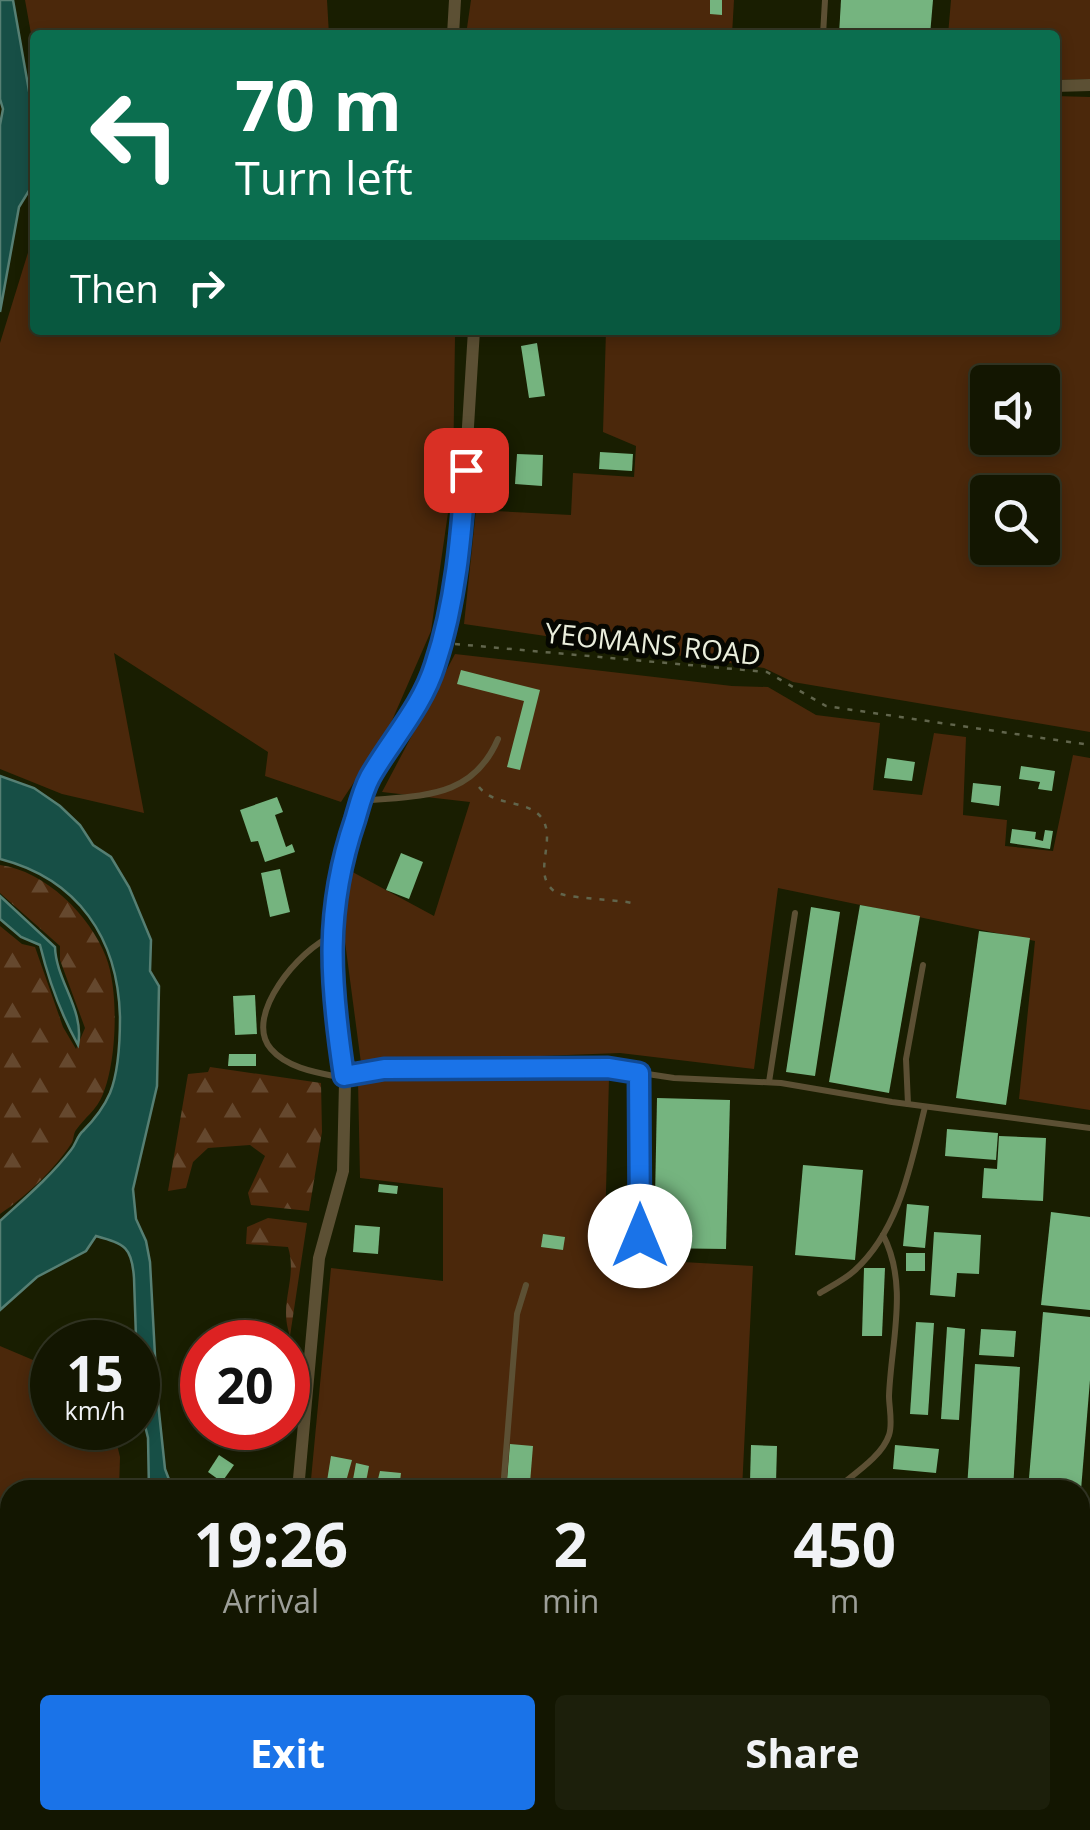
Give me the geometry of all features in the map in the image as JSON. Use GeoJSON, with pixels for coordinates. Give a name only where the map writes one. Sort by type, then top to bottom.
{"type":"FeatureCollection","features":[{"type":"Feature","properties":{"kind":"street"},"geometry":{"type":"LineString","coordinates":[[453,30],[456,0]]}},
{"type":"Feature","properties":{"kind":"street"},"geometry":{"type":"LineString","coordinates":[[1060,86],[1090,86]]}},
{"type":"Feature","properties":{"kind":"street"},"geometry":{"type":"LineString","coordinates":[[299,1480],[319,1258],[343,1170],[345,1077],[334,1006],[332,936],[340,862],[368,779],[405,725],[435,668],[460,556],[474,335]]}},
{"type":"Feature","properties":{"kind":"lane"},"geometry":{"type":"LineString","coordinates":[[823,30],[825,0]]}},
{"type":"Feature","properties":{"kind":"lane"},"geometry":{"type":"LineString","coordinates":[[361,801],[458,785],[473,777],[488,761],[498,739]]}},
{"type":"Feature","properties":{"kind":"lane"},"geometry":{"type":"LineString","coordinates":[[769,1082],[795,913]]}},
{"type":"Feature","properties":{"kind":"lane"},"geometry":{"type":"LineString","coordinates":[[332,936],[312,945],[280,984],[266,1012],[264,1038],[274,1053],[290,1063],[345,1077],[384,1069],[608,1068],[769,1082],[1090,1128]]}},
{"type":"Feature","properties":{"kind":"lane"},"geometry":{"type":"LineString","coordinates":[[908,1104],[906,1059],[922,964]]}},
{"type":"Feature","properties":{"kind":"lane"},"geometry":{"type":"LineString","coordinates":[[639,1073],[640,1236]]}},
{"type":"Feature","properties":{"kind":"lane"},"geometry":{"type":"LineString","coordinates":[[820,1293],[854,1272],[883,1235],[906,1182],[926,1106]]}},
{"type":"Feature","properties":{"kind":"lane"},"geometry":{"type":"LineString","coordinates":[[846,1480],[874,1456],[890,1434],[889,1396],[898,1289],[892,1251],[883,1235]]}},
{"type":"Feature","properties":{"kind":"lane"},"geometry":{"type":"LineString","coordinates":[[504,1480],[517,1314],[526,1286]]}},
{"type":"Feature","properties":{"kind":"path","name":"YEOMANS ROAD"},"geometry":{"type":"LineString","coordinates":[[441,642],[766,672],[826,706],[1090,745]]}},
{"type":"Feature","properties":{"kind":"path"},"geometry":{"type":"LineString","coordinates":[[473,777],[486,796],[527,808],[542,819],[547,830],[544,874],[553,890],[563,896],[632,903]]}},
{"type":"Feature","properties":{"kind":"green space"},"geometry":{"type":"Polygon","coordinates":[[[25,0],[327,0],[329,30],[30,30],[25,0]]]}},
{"type":"Feature","properties":{"kind":"green space"},"geometry":{"type":"Polygon","coordinates":[[[471,0],[734,0],[732,30],[467,30],[471,0]]]}},
{"type":"Feature","properties":{"kind":"green space"},"geometry":{"type":"Polygon","coordinates":[[[951,0],[1090,0],[1090,79],[1060,80],[1060,30],[948,30],[951,0]]]}},
{"type":"Feature","properties":{"kind":"green space"},"geometry":{"type":"Polygon","coordinates":[[[1060,96],[1090,97],[1090,732],[793,682],[764,668],[464,624],[476,510],[571,515],[573,473],[634,477],[636,446],[603,432],[606,335],[1060,335],[1060,96]]]}},
{"type":"Feature","properties":{"kind":"green space"},"geometry":{"type":"Polygon","coordinates":[[[30,246],[30,335],[455,336],[453,478],[431,631],[387,732],[341,802],[265,776],[268,752],[114,653],[144,813],[62,794],[0,769],[0,343],[30,246]]]}},
{"type":"Feature","properties":{"kind":"green space"},"geometry":{"type":"Polygon","coordinates":[[[455,654],[768,687],[816,715],[880,723],[873,790],[922,795],[934,733],[966,737],[963,815],[1007,820],[1005,846],[1053,851],[1073,755],[1090,758],[1090,1110],[1019,1099],[1035,941],[778,888],[754,1069],[620,1053],[361,1063],[345,942],[347,869],[434,916],[470,802],[382,792],[455,654]]]}},
{"type":"Feature","properties":{"kind":"green space"},"geometry":{"type":"Polygon","coordinates":[[[0,865],[17,869],[49,886],[89,926],[110,971],[115,1026],[108,1080],[98,1105],[76,1130],[57,1163],[0,1214],[0,926],[22,944],[35,947],[63,1027],[76,1049],[85,1028],[60,960],[60,946],[0,893],[0,865]]]}},
{"type":"Feature","properties":{"kind":"green space"},"geometry":{"type":"Polygon","coordinates":[[[210,1067],[321,1083],[322,1132],[309,1211],[251,1205],[248,1193],[265,1156],[250,1145],[208,1148],[193,1162],[186,1188],[168,1191],[188,1074],[208,1072],[210,1067]]]}},
{"type":"Feature","properties":{"kind":"green space"},"geometry":{"type":"Polygon","coordinates":[[[609,1078],[605,1229],[630,1259],[753,1266],[742,1480],[311,1480],[331,1268],[443,1281],[443,1188],[360,1178],[358,1081],[609,1078]]]}},
{"type":"Feature","properties":{"kind":"green space"},"geometry":{"type":"Polygon","coordinates":[[[268,1218],[307,1223],[292,1320],[287,1320],[286,1313],[291,1270],[288,1247],[246,1244],[247,1227],[268,1218]]]}},
{"type":"Feature","properties":{"kind":"green space"},"geometry":{"type":"Polygon","coordinates":[[[0,1346],[30,1359],[30,1450],[118,1450],[119,1480],[0,1480],[0,1346]]]}},
{"type":"Feature","properties":{"kind":"water"},"geometry":{"type":"Polygon","coordinates":[[[0,0],[13,0],[30,97],[30,189],[19,207],[0,312],[3,109],[0,0]]]}},
{"type":"Feature","properties":{"kind":"water"},"geometry":{"type":"Polygon","coordinates":[[[0,776],[34,788],[60,806],[93,845],[111,857],[129,887],[151,940],[150,971],[159,986],[157,1086],[133,1189],[136,1219],[150,1262],[153,1320],[135,1320],[129,1253],[96,1236],[86,1251],[37,1277],[0,1310],[0,1221],[63,1160],[105,1103],[113,1084],[119,1046],[117,988],[102,938],[72,897],[27,868],[0,859],[0,776]]]}},
{"type":"Feature","properties":{"kind":"water"},"geometry":{"type":"Polygon","coordinates":[[[0,896],[55,947],[78,1020],[78,1045],[56,996],[40,945],[21,937],[0,919],[0,896]]]}},
{"type":"Feature","properties":{"kind":"water"},"geometry":{"type":"Polygon","coordinates":[[[160,1422],[169,1480],[149,1480],[148,1450],[160,1450],[160,1422]]]}},
{"type":"Feature","properties":{"kind":"building"},"geometry":{"type":"Polygon","coordinates":[[[710,0],[722,0],[722,15],[710,14],[710,0]]]}},
{"type":"Feature","properties":{"kind":"building"},"geometry":{"type":"Polygon","coordinates":[[[841,0],[933,0],[930,30],[839,30],[841,0]]]}},
{"type":"Feature","properties":{"kind":"building"},"geometry":{"type":"Polygon","coordinates":[[[537,343],[545,396],[529,398],[521,346],[537,343]]]}},
{"type":"Feature","properties":{"kind":"building"},"geometry":{"type":"Polygon","coordinates":[[[600,452],[633,454],[632,471],[599,469],[600,452]]]}},
{"type":"Feature","properties":{"kind":"building"},"geometry":{"type":"Polygon","coordinates":[[[517,454],[543,455],[542,486],[515,484],[517,454]]]}},
{"type":"Feature","properties":{"kind":"building"},"geometry":{"type":"Polygon","coordinates":[[[461,670],[540,690],[520,770],[507,767],[524,701],[457,684],[461,670]]]}},
{"type":"Feature","properties":{"kind":"building"},"geometry":{"type":"Polygon","coordinates":[[[887,758],[915,762],[912,781],[884,778],[887,758]]]}},
{"type":"Feature","properties":{"kind":"building"},"geometry":{"type":"Polygon","coordinates":[[[1021,766],[1055,771],[1052,791],[1038,789],[1040,782],[1019,779],[1021,766]]]}},
{"type":"Feature","properties":{"kind":"building"},"geometry":{"type":"Polygon","coordinates":[[[973,783],[1001,786],[999,806],[971,802],[973,783]]]}},
{"type":"Feature","properties":{"kind":"building"},"geometry":{"type":"Polygon","coordinates":[[[277,797],[283,812],[275,815],[286,847],[292,844],[295,852],[265,862],[258,841],[251,842],[240,810],[277,797]]]}},
{"type":"Feature","properties":{"kind":"building"},"geometry":{"type":"Polygon","coordinates":[[[1012,829],[1036,832],[1035,839],[1043,841],[1045,830],[1053,831],[1050,849],[1010,843],[1012,829]]]}},
{"type":"Feature","properties":{"kind":"building"},"geometry":{"type":"Polygon","coordinates":[[[401,853],[423,862],[409,899],[386,890],[401,853]]]}},
{"type":"Feature","properties":{"kind":"building"},"geometry":{"type":"Polygon","coordinates":[[[280,869],[290,912],[270,917],[261,873],[280,869]]]}},
{"type":"Feature","properties":{"kind":"building"},"geometry":{"type":"Polygon","coordinates":[[[860,905],[920,916],[889,1093],[829,1082],[860,905]]]}},
{"type":"Feature","properties":{"kind":"building"},"geometry":{"type":"Polygon","coordinates":[[[811,907],[840,912],[815,1076],[786,1072],[811,907]]]}},
{"type":"Feature","properties":{"kind":"building"},"geometry":{"type":"Polygon","coordinates":[[[979,931],[1030,938],[1006,1105],[956,1098],[979,931]]]}},
{"type":"Feature","properties":{"kind":"building"},"geometry":{"type":"Polygon","coordinates":[[[255,995],[257,1034],[235,1035],[233,996],[255,995]]]}},
{"type":"Feature","properties":{"kind":"building"},"geometry":{"type":"Polygon","coordinates":[[[229,1054],[256,1054],[256,1066],[228,1066],[229,1054]]]}},
{"type":"Feature","properties":{"kind":"building"},"geometry":{"type":"Polygon","coordinates":[[[657,1098],[730,1100],[726,1249],[654,1248],[657,1098]]]}},
{"type":"Feature","properties":{"kind":"building"},"geometry":{"type":"Polygon","coordinates":[[[947,1129],[998,1133],[996,1160],[945,1156],[947,1129]]]}},
{"type":"Feature","properties":{"kind":"building"},"geometry":{"type":"Polygon","coordinates":[[[999,1136],[1046,1138],[1043,1201],[982,1198],[984,1168],[997,1169],[999,1136]]]}},
{"type":"Feature","properties":{"kind":"building"},"geometry":{"type":"Polygon","coordinates":[[[803,1165],[863,1170],[855,1260],[795,1255],[803,1165]]]}},
{"type":"Feature","properties":{"kind":"building"},"geometry":{"type":"Polygon","coordinates":[[[379,1184],[398,1186],[397,1194],[378,1192],[379,1184]]]}},
{"type":"Feature","properties":{"kind":"building"},"geometry":{"type":"Polygon","coordinates":[[[907,1204],[929,1206],[925,1248],[903,1246],[907,1204]]]}},
{"type":"Feature","properties":{"kind":"building"},"geometry":{"type":"Polygon","coordinates":[[[1051,1212],[1090,1217],[1090,1310],[1041,1305],[1051,1212]]]}},
{"type":"Feature","properties":{"kind":"building"},"geometry":{"type":"Polygon","coordinates":[[[355,1225],[380,1227],[378,1254],[353,1252],[355,1225]]]}},
{"type":"Feature","properties":{"kind":"building"},"geometry":{"type":"Polygon","coordinates":[[[934,1232],[981,1235],[979,1274],[957,1273],[955,1297],[930,1295],[934,1232]]]}},
{"type":"Feature","properties":{"kind":"building"},"geometry":{"type":"Polygon","coordinates":[[[543,1234],[565,1237],[563,1250],[541,1247],[543,1234]]]}},
{"type":"Feature","properties":{"kind":"building"},"geometry":{"type":"Polygon","coordinates":[[[906,1253],[925,1253],[925,1271],[906,1271],[906,1253]]]}},
{"type":"Feature","properties":{"kind":"building"},"geometry":{"type":"Polygon","coordinates":[[[864,1268],[885,1268],[882,1336],[862,1336],[864,1268]]]}},
{"type":"Feature","properties":{"kind":"building"},"geometry":{"type":"Polygon","coordinates":[[[1043,1312],[1090,1317],[1090,1380],[1082,1480],[1029,1480],[1043,1312]]]}},
{"type":"Feature","properties":{"kind":"building"},"geometry":{"type":"Polygon","coordinates":[[[916,1322],[934,1323],[928,1415],[910,1414],[916,1322]]]}},
{"type":"Feature","properties":{"kind":"building"},"geometry":{"type":"Polygon","coordinates":[[[947,1327],[965,1329],[959,1420],[941,1419],[947,1327]]]}},
{"type":"Feature","properties":{"kind":"building"},"geometry":{"type":"Polygon","coordinates":[[[981,1329],[1016,1331],[1014,1357],[979,1355],[981,1329]]]}},
{"type":"Feature","properties":{"kind":"building"},"geometry":{"type":"Polygon","coordinates":[[[975,1364],[1020,1367],[1014,1480],[968,1480],[975,1364]]]}},
{"type":"Feature","properties":{"kind":"building"},"geometry":{"type":"Polygon","coordinates":[[[510,1444],[533,1446],[530,1480],[507,1480],[510,1444]]]}},
{"type":"Feature","properties":{"kind":"building"},"geometry":{"type":"Polygon","coordinates":[[[751,1445],[777,1446],[776,1480],[750,1480],[751,1445]]]}},
{"type":"Feature","properties":{"kind":"building"},"geometry":{"type":"Polygon","coordinates":[[[895,1445],[939,1449],[936,1473],[893,1469],[895,1445]]]}},
{"type":"Feature","properties":{"kind":"building"},"geometry":{"type":"Polygon","coordinates":[[[219,1455],[234,1465],[223,1480],[208,1472],[219,1455]]]}},
{"type":"Feature","properties":{"kind":"building"},"geometry":{"type":"Polygon","coordinates":[[[331,1456],[352,1460],[346,1480],[327,1480],[331,1456]]]}},
{"type":"Feature","properties":{"kind":"building"},"geometry":{"type":"Polygon","coordinates":[[[356,1463],[369,1466],[366,1480],[353,1480],[356,1463]]]}},
{"type":"Feature","properties":{"kind":"building"},"geometry":{"type":"Polygon","coordinates":[[[380,1471],[401,1473],[400,1480],[378,1479],[380,1471]]]}},
{"type":"Feature","properties":{"kind":"route"},"geometry":{"type":"LineString","coordinates":[[466,470],[460,556],[435,668],[405,725],[368,779],[340,862],[332,924],[334,1006],[344,1076],[384,1069],[608,1068],[639,1073],[640,1236]]}}]}
